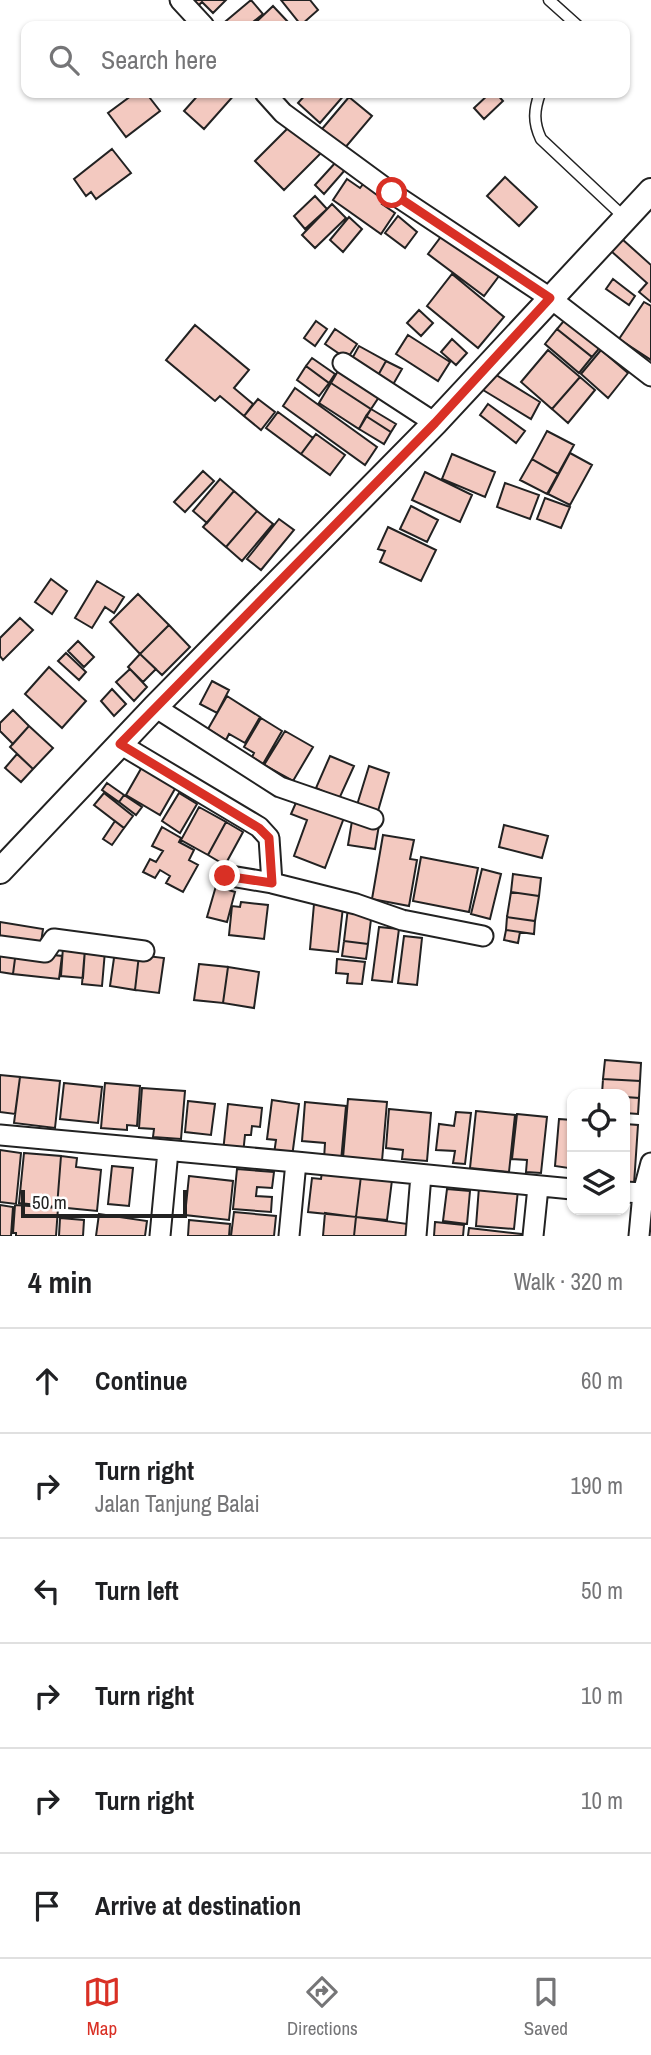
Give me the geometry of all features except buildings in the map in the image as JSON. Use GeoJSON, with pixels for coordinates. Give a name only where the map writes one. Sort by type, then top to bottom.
{"type":"FeatureCollection","features":[{"type":"Feature","properties":{"kind":"street"},"geometry":{"type":"LineString","coordinates":[[180,0],[199,21]]}},
{"type":"Feature","properties":{"kind":"street"},"geometry":{"type":"LineString","coordinates":[[270,98],[283,113],[392,193],[550,298],[651,376]]}},
{"type":"Feature","properties":{"kind":"street"},"geometry":{"type":"LineString","coordinates":[[0,871],[155,707],[435,423],[651,191]]}},
{"type":"Feature","properties":{"kind":"street"},"geometry":{"type":"LineString","coordinates":[[343,363],[435,423]]}},
{"type":"Feature","properties":{"kind":"street"},"geometry":{"type":"LineString","coordinates":[[155,707],[280,788],[373,819]]}},
{"type":"Feature","properties":{"kind":"street"},"geometry":{"type":"LineString","coordinates":[[120,744],[259,828],[269,838],[272,883]]}},
{"type":"Feature","properties":{"kind":"street"},"geometry":{"type":"LineString","coordinates":[[225,876],[272,883],[356,904],[402,920],[483,936]]}},
{"type":"Feature","properties":{"kind":"street"},"geometry":{"type":"LineString","coordinates":[[0,946],[45,952],[54,939],[144,951]]}},
{"type":"Feature","properties":{"kind":"street"},"geometry":{"type":"LineString","coordinates":[[0,1135],[567,1189]]}},
{"type":"Feature","properties":{"kind":"street"},"geometry":{"type":"LineString","coordinates":[[160,1236],[168,1151]]}},
{"type":"Feature","properties":{"kind":"street"},"geometry":{"type":"LineString","coordinates":[[289,1236],[296,1162]]}},
{"type":"Feature","properties":{"kind":"street"},"geometry":{"type":"LineString","coordinates":[[639,1236],[634,1192],[651,1163]]}},
{"type":"Feature","properties":{"kind":"street"},"geometry":{"type":"LineString","coordinates":[[416,1236],[421,1175]]}},
{"type":"Feature","properties":{"kind":"street"},"geometry":{"type":"LineString","coordinates":[[533,1236],[538,1187]]}},
{"type":"Feature","properties":{"kind":"lane"},"geometry":{"type":"LineString","coordinates":[[549,0],[572,21]]}},
{"type":"Feature","properties":{"kind":"lane"},"geometry":{"type":"LineString","coordinates":[[538,98],[534,112],[535,125],[541,139],[625,219]]}},
{"type":"Feature","properties":{"kind":"route"},"geometry":{"type":"LineString","coordinates":[[225,876],[272,883],[269,838],[259,828],[120,744],[435,423],[550,298],[392,193]]}}]}
